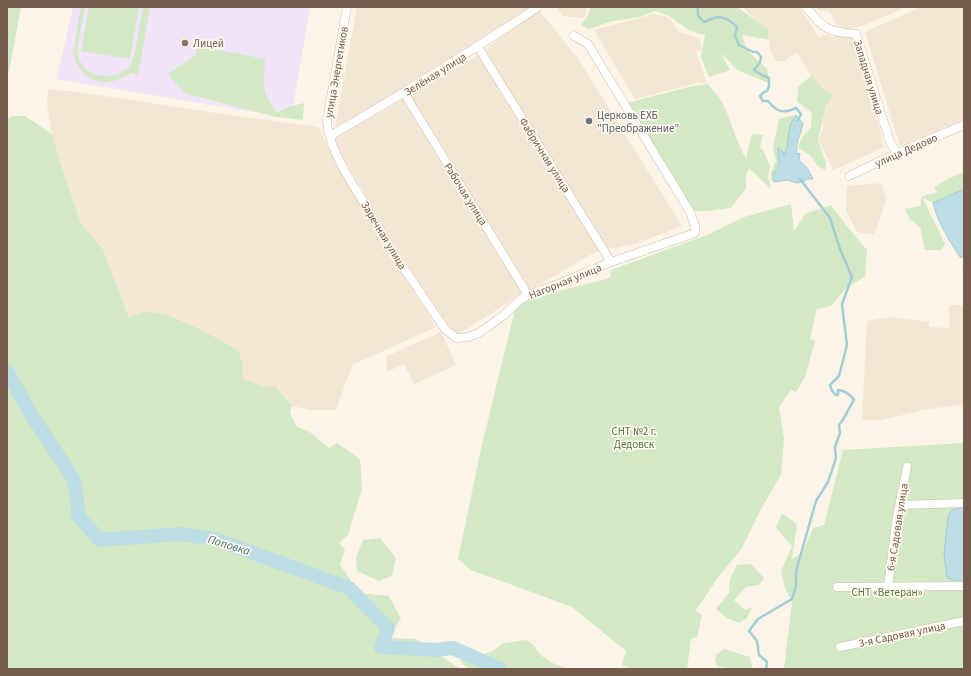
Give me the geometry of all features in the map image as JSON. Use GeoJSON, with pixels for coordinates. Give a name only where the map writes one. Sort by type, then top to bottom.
{"type":"FeatureCollection","features":[{"type":"Feature","properties":{"kind":"street","name":"улица Энергетиков"},"geometry":{"type":"LineString","coordinates":[[330,136],[327,128],[327,120],[347,7]]}},
{"type":"Feature","properties":{"kind":"street","name":"Зелёная улица"},"geometry":{"type":"LineString","coordinates":[[330,136],[404,93],[478,47],[538,7]]}},
{"type":"Feature","properties":{"kind":"street","name":"Западная улица"},"geometry":{"type":"LineString","coordinates":[[806,7],[821,25],[834,32],[856,34],[890,142],[897,153]]}},
{"type":"Feature","properties":{"kind":"street","name":"Нагорная улица"},"geometry":{"type":"LineString","coordinates":[[445,329],[456,338],[468,337],[479,333],[528,295],[611,262],[695,233],[695,226],[690,212],[588,44],[574,36]]}},
{"type":"Feature","properties":{"kind":"street","name":"Фабричная улица"},"geometry":{"type":"LineString","coordinates":[[478,47],[611,262]]}},
{"type":"Feature","properties":{"kind":"street","name":"Рабочая улица"},"geometry":{"type":"LineString","coordinates":[[404,93],[528,295]]}},
{"type":"Feature","properties":{"kind":"street","name":"улица Дедово"},"geometry":{"type":"LineString","coordinates":[[849,176],[897,153],[964,125]]}},
{"type":"Feature","properties":{"kind":"street","name":"Заречная улица"},"geometry":{"type":"LineString","coordinates":[[330,136],[339,161],[394,254],[445,329]]}},
{"type":"Feature","properties":{"kind":"street","name":"6-я Садовая улица"},"geometry":{"type":"LineString","coordinates":[[888,588],[896,522],[908,467]]}},
{"type":"Feature","properties":{"kind":"street"},"geometry":{"type":"LineString","coordinates":[[900,505],[964,504]]}},
{"type":"Feature","properties":{"kind":"street"},"geometry":{"type":"LineString","coordinates":[[837,587],[888,588],[964,586]]}},
{"type":"Feature","properties":{"kind":"street","name":"3-я Садовая улица"},"geometry":{"type":"LineString","coordinates":[[840,647],[964,620]]}},
{"type":"Feature","properties":{"kind":"shaded area","name":"Лицей"},"geometry":{"type":"Polygon","coordinates":[[[73,7],[310,7],[291,118],[57,79],[73,7]]]}},
{"type":"Feature","properties":{"kind":"shaded area"},"geometry":{"type":"Polygon","coordinates":[[[357,7],[529,7],[388,99],[335,127],[357,7]]]}},
{"type":"Feature","properties":{"kind":"shaded area"},"geometry":{"type":"Polygon","coordinates":[[[556,7],[587,7],[585,18],[563,16],[556,7]]]}},
{"type":"Feature","properties":{"kind":"shaded area"},"geometry":{"type":"Polygon","coordinates":[[[743,7],[800,7],[819,38],[827,34],[832,37],[839,35],[852,36],[866,79],[884,147],[833,170],[819,141],[823,126],[824,98],[797,53],[785,61],[776,61],[769,48],[770,35],[743,7]]]}},
{"type":"Feature","properties":{"kind":"shaded area"},"geometry":{"type":"Polygon","coordinates":[[[815,7],[906,7],[865,25],[847,30],[835,23],[830,12],[819,10],[815,7]]]}},
{"type":"Feature","properties":{"kind":"shaded area"},"geometry":{"type":"Polygon","coordinates":[[[921,7],[964,7],[964,119],[900,146],[865,32],[921,7]]]}},
{"type":"Feature","properties":{"kind":"shaded area"},"geometry":{"type":"Polygon","coordinates":[[[538,9],[577,57],[682,226],[635,244],[595,252],[534,288],[524,292],[459,334],[453,332],[401,255],[333,140],[475,57],[538,9]]]}},
{"type":"Feature","properties":{"kind":"shaded area"},"geometry":{"type":"Polygon","coordinates":[[[654,14],[664,16],[671,20],[679,32],[699,38],[702,50],[696,52],[707,83],[698,83],[635,99],[594,30],[654,14]]]}},
{"type":"Feature","properties":{"kind":"shaded area"},"geometry":{"type":"Polygon","coordinates":[[[48,89],[318,127],[343,175],[436,327],[352,365],[336,410],[311,410],[292,406],[275,386],[265,388],[243,379],[242,361],[238,350],[202,330],[166,314],[144,311],[129,318],[103,249],[81,223],[52,134],[47,104],[48,89]]]}},
{"type":"Feature","properties":{"kind":"shaded area"},"geometry":{"type":"Polygon","coordinates":[[[882,183],[886,200],[874,235],[857,232],[846,211],[847,186],[882,183]]]}},
{"type":"Feature","properties":{"kind":"shaded area"},"geometry":{"type":"Polygon","coordinates":[[[949,305],[964,305],[964,404],[923,410],[882,420],[862,420],[867,321],[890,317],[929,322],[929,327],[949,328],[949,305]]]}},
{"type":"Feature","properties":{"kind":"shaded area"},"geometry":{"type":"Polygon","coordinates":[[[441,332],[456,365],[414,384],[404,364],[387,372],[387,356],[441,332]]]}},
{"type":"Feature","properties":{"kind":"green space"},"geometry":{"type":"Polygon","coordinates":[[[7,7],[21,7],[9,72],[7,71],[7,7]]]}},
{"type":"Feature","properties":{"kind":"green space"},"geometry":{"type":"Polygon","coordinates":[[[81,7],[85,7],[78,51],[81,63],[86,69],[93,73],[101,76],[109,76],[118,74],[131,64],[143,7],[150,7],[138,75],[131,73],[118,80],[104,82],[97,81],[84,74],[79,68],[73,53],[81,7]]]}},
{"type":"Feature","properties":{"kind":"green space"},"geometry":{"type":"Polygon","coordinates":[[[89,7],[139,7],[130,59],[81,51],[89,7]]]}},
{"type":"Feature","properties":{"kind":"green space"},"geometry":{"type":"Polygon","coordinates":[[[590,7],[737,7],[767,28],[770,40],[742,35],[747,50],[767,69],[769,83],[737,70],[721,53],[730,70],[709,77],[701,57],[705,35],[690,31],[669,16],[656,11],[639,17],[609,22],[589,29],[581,25],[589,14],[590,7]]]}},
{"type":"Feature","properties":{"kind":"green space"},"geometry":{"type":"Polygon","coordinates":[[[197,46],[265,59],[265,93],[277,113],[288,107],[304,103],[303,120],[276,117],[184,93],[168,74],[196,55],[197,46]]]}},
{"type":"Feature","properties":{"kind":"green space"},"geometry":{"type":"Polygon","coordinates":[[[812,75],[823,89],[833,96],[826,105],[818,140],[826,163],[825,170],[818,166],[810,155],[798,148],[801,139],[811,127],[812,113],[797,102],[798,87],[812,75]]]}},
{"type":"Feature","properties":{"kind":"green space"},"geometry":{"type":"Polygon","coordinates":[[[708,84],[722,103],[738,143],[746,158],[752,134],[763,135],[760,147],[764,152],[770,166],[768,177],[771,189],[749,168],[746,177],[746,188],[731,208],[708,211],[689,211],[626,103],[693,86],[708,84]]]}},
{"type":"Feature","properties":{"kind":"green space"},"geometry":{"type":"Polygon","coordinates":[[[796,115],[790,125],[784,157],[778,151],[779,161],[773,174],[774,182],[771,180],[771,172],[776,161],[773,148],[779,119],[796,115]]]}},
{"type":"Feature","properties":{"kind":"green space"},"geometry":{"type":"Polygon","coordinates":[[[12,116],[25,116],[52,134],[81,223],[103,249],[129,318],[144,311],[166,314],[202,330],[238,350],[242,361],[243,379],[265,387],[275,386],[292,406],[290,413],[297,427],[310,432],[329,448],[337,443],[360,459],[362,489],[348,535],[339,543],[345,550],[340,565],[360,593],[389,596],[401,619],[388,638],[416,639],[460,669],[7,669],[7,119],[12,116]]]}},
{"type":"Feature","properties":{"kind":"green space"},"geometry":{"type":"Polygon","coordinates":[[[964,173],[964,189],[933,203],[922,197],[945,244],[941,250],[925,250],[920,227],[910,219],[904,209],[921,206],[921,197],[937,192],[934,187],[956,175],[964,173]]]}},
{"type":"Feature","properties":{"kind":"green space","name":"СНТ №2 г. Дедовск"},"geometry":{"type":"Polygon","coordinates":[[[791,204],[794,231],[805,214],[831,205],[867,250],[865,277],[847,287],[831,306],[817,308],[810,339],[815,341],[805,377],[796,392],[791,390],[779,407],[784,439],[781,475],[761,509],[742,548],[719,576],[696,610],[702,615],[697,637],[691,639],[687,669],[631,669],[622,665],[626,651],[572,607],[471,570],[458,559],[481,449],[515,309],[528,299],[610,278],[611,270],[707,235],[744,217],[791,204]]]}},
{"type":"Feature","properties":{"kind":"green space","name":"СНТ «Ветеран»"},"geometry":{"type":"Polygon","coordinates":[[[964,443],[964,669],[784,669],[792,602],[785,588],[781,571],[792,546],[776,528],[782,513],[797,524],[792,559],[801,554],[813,528],[824,525],[843,450],[964,443]]]}},
{"type":"Feature","properties":{"kind":"green space"},"geometry":{"type":"Polygon","coordinates":[[[380,538],[396,558],[392,576],[379,581],[357,571],[356,557],[363,540],[380,538]]]}},
{"type":"Feature","properties":{"kind":"green space"},"geometry":{"type":"Polygon","coordinates":[[[751,564],[764,578],[759,585],[746,587],[734,600],[745,610],[753,607],[747,618],[739,623],[727,618],[716,609],[729,593],[730,579],[737,565],[751,564]]]}},
{"type":"Feature","properties":{"kind":"green space"},"geometry":{"type":"Polygon","coordinates":[[[526,640],[531,643],[547,660],[567,669],[468,669],[461,662],[461,655],[469,652],[483,654],[491,652],[504,643],[526,640]]]}},
{"type":"Feature","properties":{"kind":"green space"},"geometry":{"type":"Polygon","coordinates":[[[724,649],[750,657],[753,669],[734,669],[717,666],[715,660],[716,655],[724,649]]]}},
{"type":"Feature","properties":{"kind":"water"},"geometry":{"type":"Polygon","coordinates":[[[796,115],[803,123],[797,142],[797,154],[800,153],[799,160],[808,169],[813,179],[807,179],[797,183],[787,180],[774,182],[773,174],[779,164],[778,148],[783,152],[784,156],[787,147],[790,125],[796,115]]]}},
{"type":"Feature","properties":{"kind":"water"},"geometry":{"type":"Polygon","coordinates":[[[964,189],[964,258],[960,257],[948,238],[933,203],[964,189]]]}},
{"type":"Feature","properties":{"kind":"water"},"geometry":{"type":"Polygon","coordinates":[[[964,507],[964,580],[952,580],[947,578],[944,554],[948,517],[951,511],[964,507]]]}},
{"type":"Feature","properties":{"kind":"waterway"},"geometry":{"type":"LineString","coordinates":[[698,7],[698,16],[705,22],[710,19],[722,17],[729,20],[737,27],[735,36],[739,45],[753,52],[757,52],[761,57],[760,62],[754,70],[769,78],[769,86],[767,91],[760,96],[763,101],[768,101],[774,108],[780,111],[787,111],[796,108],[801,114],[798,120]]}},
{"type":"Feature","properties":{"kind":"waterway"},"geometry":{"type":"LineString","coordinates":[[766,669],[767,662],[759,655],[757,641],[749,631],[758,619],[792,599],[796,586],[796,571],[816,501],[828,482],[836,458],[835,447],[840,433],[839,425],[854,400],[843,391],[838,390],[838,395],[836,395],[832,391],[830,385],[839,376],[847,345],[842,304],[852,277],[840,249],[830,218],[800,179]]}},
{"type":"Feature","properties":{"kind":"waterway","name":"Поповка"},"geometry":{"type":"LineString","coordinates":[[7,371],[31,414],[74,480],[78,516],[100,540],[180,534],[215,539],[349,588],[388,628],[381,647],[436,650],[453,648],[500,669]]}},
{"type":"Feature","properties":{"kind":"place","name":"Лицей"},"geometry":{"type":"Point","coordinates":[185,43]}},
{"type":"Feature","properties":{"kind":"place","name":"Церковь ЕХБ \"Преображение\""},"geometry":{"type":"Point","coordinates":[589,121]}}]}
